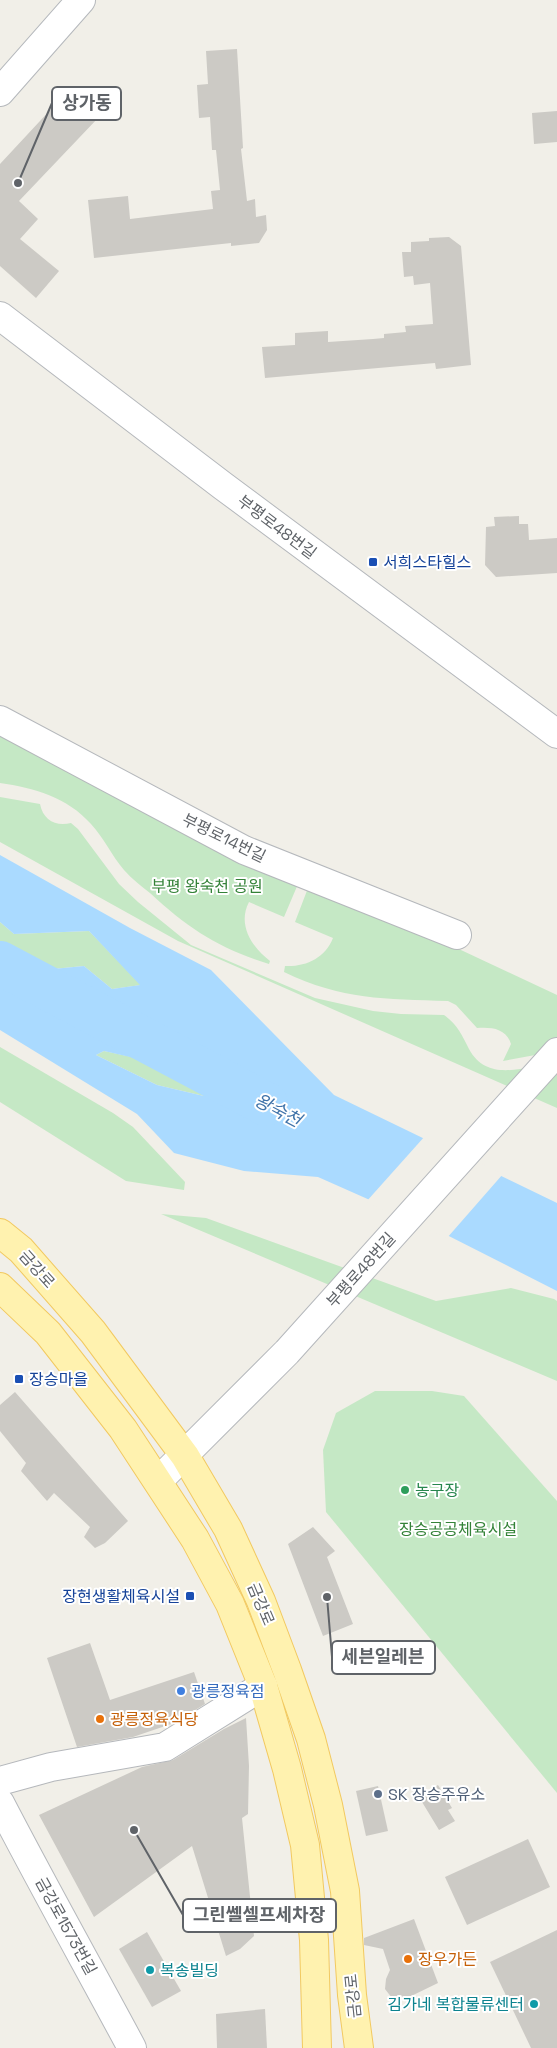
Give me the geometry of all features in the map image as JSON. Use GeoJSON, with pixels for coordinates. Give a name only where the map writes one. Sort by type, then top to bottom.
{"type":"FeatureCollection","features":[{"type":"Feature","properties":{"kind":"main road","name":"금강로"},"geometry":{"type":"LineString","coordinates":[[0,1233],[21,1250],[93,1332],[185,1456],[228,1529],[261,1601],[310,1739],[328,1805],[346,1891],[352,1995],[359,2048]]}},
{"type":"Feature","properties":{"kind":"main road","name":"금강로"},"geometry":{"type":"LineString","coordinates":[[0,1287],[48,1333],[123,1429],[196,1539],[230,1604],[263,1686],[287,1769],[305,1845],[314,1940],[317,2048]]}},
{"type":"Feature","properties":{"kind":"street"},"geometry":{"type":"LineString","coordinates":[[0,92],[81,0]]}},
{"type":"Feature","properties":{"kind":"street","name":"부평로48번길"},"geometry":{"type":"LineString","coordinates":[[0,316],[278,528],[557,734]]}},
{"type":"Feature","properties":{"kind":"street","name":"부평로14번길"},"geometry":{"type":"LineString","coordinates":[[0,720],[244,850],[457,935]]}},
{"type":"Feature","properties":{"kind":"street","name":"부평로48번길"},"geometry":{"type":"LineString","coordinates":[[158,1481],[287,1352],[557,1052]]}},
{"type":"Feature","properties":{"kind":"street"},"geometry":{"type":"LineString","coordinates":[[0,1781],[51,1767],[164,1747],[263,1686]]}},
{"type":"Feature","properties":{"kind":"street","name":"금강로1573번길"},"geometry":{"type":"LineString","coordinates":[[0,1803],[44,1889],[132,2048]]}},
{"type":"Feature","properties":{"kind":"green space","name":"부평 왕숙천 공원"},"geometry":{"type":"Polygon","coordinates":[[[0,734],[557,995],[557,1051],[503,1061],[511,1044],[506,1035],[493,1028],[477,1028],[456,1005],[448,1001],[404,1000],[345,993],[325,988],[284,972],[285,966],[307,963],[320,956],[330,945],[333,938],[295,922],[308,888],[298,884],[284,917],[249,902],[245,919],[248,935],[257,949],[270,961],[269,964],[219,944],[191,927],[130,876],[120,865],[96,829],[82,815],[61,800],[49,795],[0,783],[0,734]]]}},
{"type":"Feature","properties":{"kind":"green space","name":"부평 왕숙천 공원"},"geometry":{"type":"Polygon","coordinates":[[[0,797],[40,804],[44,814],[51,821],[60,824],[71,823],[78,829],[119,884],[191,945],[315,998],[373,1011],[444,1015],[456,1026],[477,1060],[497,1070],[521,1069],[557,1062],[557,1108],[178,941],[0,842],[0,797]]]}},
{"type":"Feature","properties":{"kind":"green space"},"geometry":{"type":"Polygon","coordinates":[[[0,922],[14,934],[89,931],[141,985],[112,989],[84,966],[42,970],[0,952],[0,922]]]}},
{"type":"Feature","properties":{"kind":"green space"},"geometry":{"type":"Polygon","coordinates":[[[81,1013],[138,1027],[171,1030],[197,1052],[220,1064],[204,1096],[157,1085],[96,1055],[104,1051],[141,1059],[71,1015],[81,1013]]]}},
{"type":"Feature","properties":{"kind":"green space"},"geometry":{"type":"Polygon","coordinates":[[[0,1047],[113,1113],[133,1127],[185,1182],[184,1190],[126,1181],[0,1102],[0,1047]]]}},
{"type":"Feature","properties":{"kind":"green space"},"geometry":{"type":"Polygon","coordinates":[[[161,1214],[206,1218],[436,1301],[511,1288],[554,1299],[557,1301],[557,1381],[161,1214]]]}},
{"type":"Feature","properties":{"kind":"green space","name":"장승공공체육시설"},"geometry":{"type":"Polygon","coordinates":[[[375,1391],[432,1391],[464,1396],[557,1501],[557,1793],[326,1512],[323,1450],[336,1413],[375,1391]]]}},
{"type":"Feature","properties":{"kind":"water"},"geometry":{"type":"Polygon","coordinates":[[[0,855],[130,928],[211,970],[334,1095],[557,1203],[557,1291],[433,1228],[318,1177],[244,1171],[174,1153],[137,1114],[0,1030],[0,952],[42,970],[84,966],[112,989],[140,985],[89,931],[14,934],[0,922],[0,855]],[[81,1013],[72,1016],[143,1060],[104,1051],[96,1055],[157,1085],[204,1096],[220,1064],[197,1052],[171,1030],[138,1027],[81,1013]]]}},
{"type":"Feature","properties":{"kind":"pier"},"geometry":{"type":"Polygon","coordinates":[[[425,1136],[503,1174],[447,1238],[366,1202],[425,1136]]]}},
{"type":"Feature","properties":{"kind":"building"},"geometry":{"type":"Polygon","coordinates":[[[237,49],[243,148],[241,149],[247,201],[255,199],[256,217],[266,215],[267,230],[259,243],[231,246],[231,243],[94,258],[88,200],[128,196],[130,219],[213,209],[211,191],[220,190],[216,150],[212,150],[210,117],[199,118],[197,85],[208,84],[206,51],[237,49]]]}},
{"type":"Feature","properties":{"kind":"building"},"geometry":{"type":"Polygon","coordinates":[[[66,93],[98,118],[19,201],[38,219],[20,239],[59,271],[36,298],[0,266],[0,164],[66,93]]]}},
{"type":"Feature","properties":{"kind":"building"},"geometry":{"type":"Polygon","coordinates":[[[557,111],[557,142],[534,144],[532,113],[557,111]]]}},
{"type":"Feature","properties":{"kind":"building"},"geometry":{"type":"Polygon","coordinates":[[[449,237],[461,246],[471,365],[436,369],[435,363],[265,378],[262,347],[295,345],[295,333],[328,331],[328,342],[384,338],[384,334],[406,332],[405,326],[433,324],[430,283],[414,285],[413,276],[404,277],[402,252],[411,252],[411,242],[429,241],[429,238],[449,237]]]}},
{"type":"Feature","properties":{"kind":"building"},"geometry":{"type":"Polygon","coordinates":[[[519,516],[519,524],[528,524],[529,540],[557,538],[557,573],[496,577],[485,565],[486,527],[495,526],[494,517],[519,516]]]}},
{"type":"Feature","properties":{"kind":"building"},"geometry":{"type":"Polygon","coordinates":[[[15,1392],[128,1521],[105,1543],[95,1548],[84,1537],[90,1527],[54,1493],[47,1501],[21,1471],[26,1463],[0,1431],[0,1405],[15,1392]]]}},
{"type":"Feature","properties":{"kind":"building"},"geometry":{"type":"Polygon","coordinates":[[[313,1527],[335,1551],[327,1557],[353,1624],[323,1636],[288,1544],[313,1527]]]}},
{"type":"Feature","properties":{"kind":"building"},"geometry":{"type":"Polygon","coordinates":[[[90,1643],[110,1700],[194,1672],[205,1704],[174,1723],[133,1737],[77,1747],[47,1658],[90,1643]]]}},
{"type":"Feature","properties":{"kind":"building"},"geometry":{"type":"Polygon","coordinates":[[[246,1718],[249,1766],[248,1814],[242,1818],[254,1936],[240,1949],[226,1956],[192,1846],[94,1917],[39,1815],[142,1767],[173,1760],[246,1718]]]}},
{"type":"Feature","properties":{"kind":"building"},"geometry":{"type":"Polygon","coordinates":[[[438,1785],[452,1808],[448,1810],[455,1821],[439,1830],[419,1797],[438,1785]]]}},
{"type":"Feature","properties":{"kind":"building"},"geometry":{"type":"Polygon","coordinates":[[[378,1786],[388,1831],[366,1836],[356,1791],[378,1786]]]}},
{"type":"Feature","properties":{"kind":"building"},"geometry":{"type":"Polygon","coordinates":[[[528,1839],[550,1887],[467,1925],[445,1877],[528,1839]]]}},
{"type":"Feature","properties":{"kind":"building","name":"장우가든"},"geometry":{"type":"Polygon","coordinates":[[[414,1919],[438,1983],[403,2000],[392,1998],[385,1989],[386,1979],[390,1970],[383,1949],[364,1945],[364,1938],[414,1919]]]}},
{"type":"Feature","properties":{"kind":"building","name":"김가네 복합물류센터"},"geometry":{"type":"Polygon","coordinates":[[[557,1930],[557,2048],[531,2048],[490,1962],[557,1930]]]}},
{"type":"Feature","properties":{"kind":"building","name":"복송빌딩"},"geometry":{"type":"Polygon","coordinates":[[[147,1932],[181,1991],[152,2007],[119,1949],[147,1932]]]}},
{"type":"Feature","properties":{"kind":"building","name":"복송빌딩"},"geometry":{"type":"Polygon","coordinates":[[[265,2009],[267,2048],[217,2048],[216,2014],[265,2009]]]}},
{"type":"Feature","properties":{"kind":"waterway","name":"왕숙천"},"geometry":{"type":"LineString","coordinates":[[0,963],[266,1104]]}},
{"type":"Feature","properties":{"kind":"place","name":"상가동"},"geometry":{"type":"Point","coordinates":[18,183]}},
{"type":"Feature","properties":{"kind":"place","name":"서희스타힐스"},"geometry":{"type":"Point","coordinates":[373,562]}},
{"type":"Feature","properties":{"kind":"place","name":"장승마을"},"geometry":{"type":"Point","coordinates":[19,1379]}},
{"type":"Feature","properties":{"kind":"place","name":"농구장"},"geometry":{"type":"Point","coordinates":[405,1490]}},
{"type":"Feature","properties":{"kind":"place","name":"장현생활체육시설"},"geometry":{"type":"Point","coordinates":[190,1596]}},
{"type":"Feature","properties":{"kind":"place","name":"세븐일레븐"},"geometry":{"type":"Point","coordinates":[327,1597]}},
{"type":"Feature","properties":{"kind":"place","name":"광릉정육점"},"geometry":{"type":"Point","coordinates":[181,1691]}},
{"type":"Feature","properties":{"kind":"place","name":"광릉정육식당"},"geometry":{"type":"Point","coordinates":[100,1719]}},
{"type":"Feature","properties":{"kind":"place","name":"SK 장승주유소"},"geometry":{"type":"Point","coordinates":[378,1794]}},
{"type":"Feature","properties":{"kind":"place","name":"그린쎌셀프세차장"},"geometry":{"type":"Point","coordinates":[134,1830]}},
{"type":"Feature","properties":{"kind":"place","name":"장우가든"},"geometry":{"type":"Point","coordinates":[408,1959]}},
{"type":"Feature","properties":{"kind":"place","name":"복송빌딩"},"geometry":{"type":"Point","coordinates":[150,1970]}},
{"type":"Feature","properties":{"kind":"place","name":"김가네 복합물류센터"},"geometry":{"type":"Point","coordinates":[534,2004]}}]}
